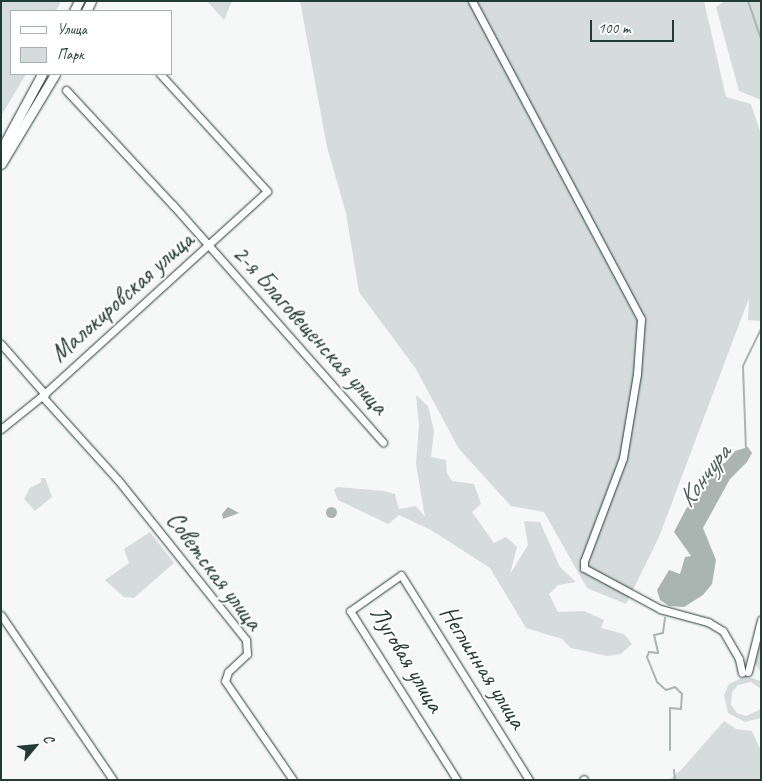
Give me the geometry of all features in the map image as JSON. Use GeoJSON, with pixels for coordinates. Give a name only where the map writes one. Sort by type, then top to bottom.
{"type":"FeatureCollection","features":[{"type":"Feature","properties":{"kind":"main road"},"geometry":{"type":"LineString","coordinates":[[1,150],[41,75]]}},
{"type":"Feature","properties":{"kind":"main road"},"geometry":{"type":"LineString","coordinates":[[1,164],[54,75]]}},
{"type":"Feature","properties":{"kind":"street"},"geometry":{"type":"LineString","coordinates":[[472,1],[641,319],[623,458],[584,561],[584,568],[660,609],[708,622],[723,631],[745,673],[761,620]]}},
{"type":"Feature","properties":{"kind":"street","name":"Малокировская улица"},"geometry":{"type":"LineString","coordinates":[[1,429],[44,395],[267,191],[161,75]]}},
{"type":"Feature","properties":{"kind":"street","name":"2-я Благовещенская улица"},"geometry":{"type":"LineString","coordinates":[[66,90],[208,245],[383,442]]}},
{"type":"Feature","properties":{"kind":"street"},"geometry":{"type":"LineString","coordinates":[[1,344],[44,395]]}},
{"type":"Feature","properties":{"kind":"street","name":"Советская улица"},"geometry":{"type":"LineString","coordinates":[[44,395],[118,480],[246,640],[247,654],[228,672],[226,681],[293,780]]}},
{"type":"Feature","properties":{"kind":"street","name":"Луговая улица"},"geometry":{"type":"LineString","coordinates":[[401,576],[350,611],[457,780]]}},
{"type":"Feature","properties":{"kind":"street","name":"Неглинная улица"},"geometry":{"type":"LineString","coordinates":[[401,576],[529,780]]}},
{"type":"Feature","properties":{"kind":"street"},"geometry":{"type":"LineString","coordinates":[[1,615],[113,780]]}},
{"type":"Feature","properties":{"kind":"green space"},"geometry":{"type":"Polygon","coordinates":[[[1,1],[61,1],[56,10],[10,10],[10,75],[25,75],[1,116],[1,1]]]}},
{"type":"Feature","properties":{"kind":"green space"},"geometry":{"type":"Polygon","coordinates":[[[207,1],[232,1],[224,20],[207,1]]]}},
{"type":"Feature","properties":{"kind":"green space"},"geometry":{"type":"Polygon","coordinates":[[[300,1],[704,1],[726,97],[751,104],[761,134],[761,321],[748,320],[749,298],[659,537],[626,604],[587,588],[544,512],[511,506],[459,449],[416,369],[359,292],[346,213],[327,147],[300,1]]]}},
{"type":"Feature","properties":{"kind":"green space"},"geometry":{"type":"Polygon","coordinates":[[[725,1],[761,1],[761,100],[739,91],[716,7],[725,1]]]}},
{"type":"Feature","properties":{"kind":"green space"},"geometry":{"type":"Polygon","coordinates":[[[416,395],[428,406],[434,431],[431,457],[446,460],[447,473],[452,481],[474,484],[481,504],[472,512],[494,543],[506,537],[517,547],[510,574],[528,545],[524,521],[540,522],[560,567],[576,582],[558,585],[549,594],[558,612],[584,611],[604,620],[601,628],[624,634],[632,644],[621,654],[607,656],[571,648],[562,639],[526,628],[490,568],[431,530],[399,515],[388,524],[338,500],[334,490],[337,487],[384,491],[395,494],[399,509],[416,506],[425,517],[416,464],[419,425],[416,395]]]}},
{"type":"Feature","properties":{"kind":"green space"},"geometry":{"type":"Polygon","coordinates":[[[41,478],[45,478],[52,497],[35,511],[24,499],[30,488],[41,482],[41,478]]]}},
{"type":"Feature","properties":{"kind":"green space"},"geometry":{"type":"Polygon","coordinates":[[[150,532],[174,563],[134,598],[124,597],[105,580],[129,563],[124,549],[150,532]]]}},
{"type":"Feature","properties":{"kind":"green space"},"geometry":{"type":"Polygon","coordinates":[[[761,636],[761,673],[754,662],[761,636]]]}},
{"type":"Feature","properties":{"kind":"green space"},"geometry":{"type":"Polygon","coordinates":[[[746,676],[761,681],[761,689],[751,682],[738,685],[732,692],[731,705],[737,713],[746,716],[761,709],[761,718],[745,722],[728,713],[724,695],[729,684],[746,676]]]}},
{"type":"Feature","properties":{"kind":"green space"},"geometry":{"type":"Polygon","coordinates":[[[724,721],[736,729],[752,731],[761,751],[761,780],[669,780],[682,769],[724,721]]]}},
{"type":"Feature","properties":{"kind":"shaded area"},"geometry":{"type":"Polygon","coordinates":[[[748,447],[752,453],[747,462],[730,479],[703,528],[716,560],[712,584],[703,595],[684,607],[669,606],[660,600],[657,590],[669,570],[680,574],[685,557],[691,556],[674,532],[686,509],[707,482],[707,472],[717,464],[725,463],[735,451],[748,447]]]}},
{"type":"Feature","properties":{"kind":"shaded area"},"geometry":{"type":"Polygon","coordinates":[[[331,506],[337,512],[331,518],[325,512],[331,506]]]}},
{"type":"Feature","properties":{"kind":"shaded area"},"geometry":{"type":"Polygon","coordinates":[[[228,507],[239,513],[223,519],[222,514],[228,507]]]}},
{"type":"Feature","properties":{"kind":"waterway","name":"Кончура"},"geometry":{"type":"LineString","coordinates":[[748,1],[761,38]]}},
{"type":"Feature","properties":{"kind":"waterway","name":"Кончура"},"geometry":{"type":"LineString","coordinates":[[746,449],[743,366],[761,329]]}},
{"type":"Feature","properties":{"kind":"waterway","name":"Кончура"},"geometry":{"type":"LineString","coordinates":[[665,618],[663,633],[654,635],[658,653],[649,652],[647,657],[657,682],[666,690],[675,687],[682,694],[681,709],[670,708],[670,750]]}},
{"type":"Feature","properties":{"kind":"waterway","name":"Кончура"},"geometry":{"type":"LineString","coordinates":[[674,770],[675,780]]}}]}
